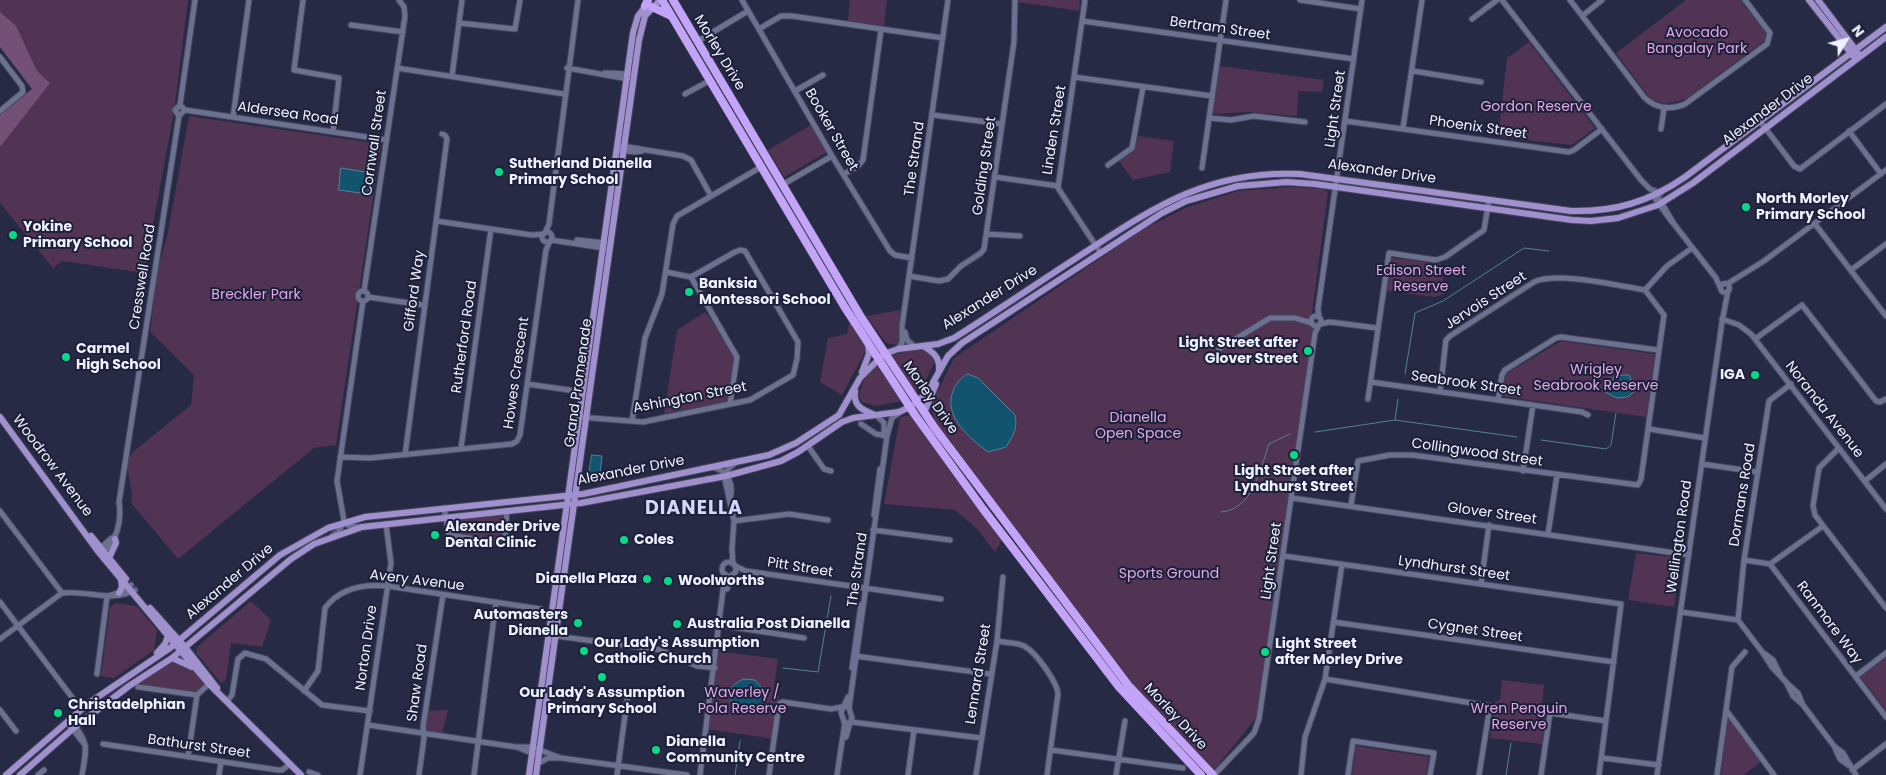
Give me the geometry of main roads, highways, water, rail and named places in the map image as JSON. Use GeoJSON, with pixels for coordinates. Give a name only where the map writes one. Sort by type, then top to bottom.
{"type":"FeatureCollection","features":[{"type":"Feature","properties":{"kind":"highway","name":"Morley Drive"},"geometry":{"type":"LineString","coordinates":[[661,0],[868,343],[881,356]]}},
{"type":"Feature","properties":{"kind":"highway","name":"Morley Drive"},"geometry":{"type":"LineString","coordinates":[[673,0],[881,356],[962,481],[1119,687],[1200,775]]}},
{"type":"Feature","properties":{"kind":"highway"},"geometry":{"type":"LineString","coordinates":[[649,3],[671,16]]}},
{"type":"Feature","properties":{"kind":"highway"},"geometry":{"type":"LineString","coordinates":[[744,137],[751,133]]}},
{"type":"Feature","properties":{"kind":"highway","name":"Morley Drive"},"geometry":{"type":"LineString","coordinates":[[914,405],[924,413],[1128,685],[1214,775]]}},
{"type":"Feature","properties":{"kind":"main road","name":"Grand Promenade"},"geometry":{"type":"LineString","coordinates":[[607,246],[617,148],[642,24],[649,3],[661,0]]}},
{"type":"Feature","properties":{"kind":"main road"},"geometry":{"type":"LineString","coordinates":[[1809,0],[1844,39],[1857,43],[1867,41]]}},
{"type":"Feature","properties":{"kind":"main road"},"geometry":{"type":"LineString","coordinates":[[1818,0],[1858,58]]}},
{"type":"Feature","properties":{"kind":"main road","name":"Alexander Drive"},"geometry":{"type":"LineString","coordinates":[[6,775],[90,703],[177,642],[280,556],[303,540],[344,522],[365,517],[572,495],[714,468],[780,452],[842,411],[859,381],[881,356],[898,349],[923,346],[954,338],[1164,202],[1191,190],[1221,181],[1281,174],[1337,178],[1571,211],[1597,211],[1627,207],[1657,195],[1886,27]]}},
{"type":"Feature","properties":{"kind":"main road","name":"Alexander Drive"},"geometry":{"type":"LineString","coordinates":[[20,775],[74,727],[129,686],[172,658],[290,558],[332,536],[362,527],[571,504],[726,476],[780,461],[808,446],[842,422],[899,412],[914,405],[927,393],[948,356],[962,343],[1162,213],[1214,192],[1238,186],[1287,182],[1591,221],[1625,216],[1660,204],[1886,37]]}},
{"type":"Feature","properties":{"kind":"main road"},"geometry":{"type":"LineString","coordinates":[[1836,65],[1844,54],[1844,39]]}},
{"type":"Feature","properties":{"kind":"main road","name":"Grand Promenade"},"geometry":{"type":"LineString","coordinates":[[536,775],[556,636],[572,495],[599,301],[625,149],[631,77]]}},
{"type":"Feature","properties":{"kind":"main road","name":"Grand Promenade"},"geometry":{"type":"LineString","coordinates":[[583,415],[583,392],[599,301]]}},
{"type":"Feature","properties":{"kind":"main road"},"geometry":{"type":"LineString","coordinates":[[868,343],[869,354],[859,381],[855,400],[858,406],[876,415]]}},
{"type":"Feature","properties":{"kind":"main road"},"geometry":{"type":"LineString","coordinates":[[923,346],[937,357],[939,362],[936,386],[924,413]]}},
{"type":"Feature","properties":{"kind":"main road","name":"Woodrow Avenue"},"geometry":{"type":"LineString","coordinates":[[0,417],[121,580],[166,625],[197,670],[219,692]]}},
{"type":"Feature","properties":{"kind":"main road","name":"Grand Promenade"},"geometry":{"type":"LineString","coordinates":[[528,775],[547,643],[571,504]]}},
{"type":"Feature","properties":{"kind":"main road"},"geometry":{"type":"LineString","coordinates":[[109,558],[116,543],[115,539]]}},
{"type":"Feature","properties":{"kind":"main road","name":"Woodrow Avenue"},"geometry":{"type":"LineString","coordinates":[[101,551],[109,558],[168,636],[177,642]]}},
{"type":"Feature","properties":{"kind":"main road"},"geometry":{"type":"LineString","coordinates":[[119,593],[122,587],[121,580]]}},
{"type":"Feature","properties":{"kind":"main road"},"geometry":{"type":"LineString","coordinates":[[166,625],[186,635]]}},
{"type":"Feature","properties":{"kind":"main road"},"geometry":{"type":"LineString","coordinates":[[152,660],[164,647],[168,636]]}},
{"type":"Feature","properties":{"kind":"main road","name":"Woodrow Avenue"},"geometry":{"type":"LineString","coordinates":[[182,649],[227,701],[301,775]]}},
{"type":"Feature","properties":{"kind":"main road"},"geometry":{"type":"LineString","coordinates":[[172,658],[197,670]]}},
{"type":"Feature","properties":{"kind":"water"},"geometry":{"type":"Polygon","coordinates":[[[341,168],[371,173],[368,194],[339,190],[341,168]]]}},
{"type":"Feature","properties":{"kind":"water"},"geometry":{"type":"Polygon","coordinates":[[[968,374],[978,378],[1015,415],[1016,424],[1014,432],[1006,447],[988,452],[966,433],[955,418],[951,400],[953,391],[959,381],[968,374]]]}},
{"type":"Feature","properties":{"kind":"water"},"geometry":{"type":"Polygon","coordinates":[[[1629,375],[1635,391],[1627,397],[1617,398],[1605,392],[1614,377],[1629,375]]]}},
{"type":"Feature","properties":{"kind":"water"},"geometry":{"type":"Polygon","coordinates":[[[592,455],[602,456],[600,473],[589,474],[592,455]]]}},
{"type":"Feature","properties":{"kind":"water"},"geometry":{"type":"Polygon","coordinates":[[[744,679],[755,680],[762,688],[763,704],[758,711],[749,713],[740,710],[733,704],[729,695],[732,687],[744,679]]]}},
{"type":"Feature","properties":{"kind":"waterway"},"geometry":{"type":"LineString","coordinates":[[1405,374],[1415,313],[1443,301],[1524,248],[1549,251]]}},
{"type":"Feature","properties":{"kind":"waterway"},"geometry":{"type":"LineString","coordinates":[[1395,420],[1398,399]]}},
{"type":"Feature","properties":{"kind":"waterway"},"geometry":{"type":"LineString","coordinates":[[1541,440],[1606,449],[1611,445],[1616,413]]}},
{"type":"Feature","properties":{"kind":"waterway"},"geometry":{"type":"LineString","coordinates":[[1315,432],[1395,420],[1517,437]]}},
{"type":"Feature","properties":{"kind":"waterway"},"geometry":{"type":"LineString","coordinates":[[1221,512],[1232,510],[1241,504],[1254,487],[1269,444],[1290,434]]}},
{"type":"Feature","properties":{"kind":"waterway"},"geometry":{"type":"LineString","coordinates":[[783,668],[818,672],[831,596]]}},
{"type":"Feature","properties":{"kind":"waterway"},"geometry":{"type":"LineString","coordinates":[[735,775],[740,741]]}},
{"type":"Feature","properties":{"kind":"waterway"},"geometry":{"type":"LineString","coordinates":[[1506,775],[1511,743]]}},
{"type":"Feature","properties":{"kind":"place","name":"Sutherland Dianella Primary School"},"geometry":{"type":"Point","coordinates":[499,172]}},
{"type":"Feature","properties":{"kind":"place","name":"North Morley Primary School"},"geometry":{"type":"Point","coordinates":[1746,207]}},
{"type":"Feature","properties":{"kind":"place","name":"Yokine Primary School"},"geometry":{"type":"Point","coordinates":[13,235]}},
{"type":"Feature","properties":{"kind":"place","name":"Banksia Montessori School"},"geometry":{"type":"Point","coordinates":[689,292]}},
{"type":"Feature","properties":{"kind":"place","name":"Light Street after Glover Street"},"geometry":{"type":"Point","coordinates":[1308,351]}},
{"type":"Feature","properties":{"kind":"place","name":"Carmel High School"},"geometry":{"type":"Point","coordinates":[66,357]}},
{"type":"Feature","properties":{"kind":"place","name":"IGA"},"geometry":{"type":"Point","coordinates":[1755,375]}},
{"type":"Feature","properties":{"kind":"place","name":"Light Street after Lyndhurst Street"},"geometry":{"type":"Point","coordinates":[1294,455]}},
{"type":"Feature","properties":{"kind":"place","name":"Alexander Drive Dental Clinic"},"geometry":{"type":"Point","coordinates":[435,535]}},
{"type":"Feature","properties":{"kind":"place","name":"Coles"},"geometry":{"type":"Point","coordinates":[624,540]}},
{"type":"Feature","properties":{"kind":"place","name":"Dianella Plaza"},"geometry":{"type":"Point","coordinates":[647,579]}},
{"type":"Feature","properties":{"kind":"place","name":"Woolworths"},"geometry":{"type":"Point","coordinates":[668,581]}},
{"type":"Feature","properties":{"kind":"place","name":"Automasters Dianella"},"geometry":{"type":"Point","coordinates":[578,623]}},
{"type":"Feature","properties":{"kind":"place","name":"Australia Post Dianella"},"geometry":{"type":"Point","coordinates":[677,624]}},
{"type":"Feature","properties":{"kind":"place","name":"Our Lady's Assumption Catholic Church"},"geometry":{"type":"Point","coordinates":[584,651]}},
{"type":"Feature","properties":{"kind":"place","name":"Light Street after Morley Drive"},"geometry":{"type":"Point","coordinates":[1265,652]}},
{"type":"Feature","properties":{"kind":"place","name":"Our Lady's Assumption Primary School"},"geometry":{"type":"Point","coordinates":[602,677]}},
{"type":"Feature","properties":{"kind":"place","name":"Christadelphian Hall"},"geometry":{"type":"Point","coordinates":[58,713]}},
{"type":"Feature","properties":{"kind":"place","name":"Dianella Community Centre"},"geometry":{"type":"Point","coordinates":[656,750]}},
{"type":"Feature","properties":{"kind":"district","name":"DIANELLA"},"geometry":{"type":"Point","coordinates":[694,509]}},
{"type":"Feature","properties":{"kind":"park label","name":"Avocado Bangalay Park"},"geometry":{"type":"Point","coordinates":[1697,42]}},
{"type":"Feature","properties":{"kind":"park label","name":"Gordon Reserve"},"geometry":{"type":"Point","coordinates":[1536,107]}},
{"type":"Feature","properties":{"kind":"park label","name":"Edison Street Reserve"},"geometry":{"type":"Point","coordinates":[1421,280]}},
{"type":"Feature","properties":{"kind":"park label","name":"Breckler Park"},"geometry":{"type":"Point","coordinates":[256,295]}},
{"type":"Feature","properties":{"kind":"park label","name":"Wrigley Seabrook Reserve"},"geometry":{"type":"Point","coordinates":[1596,378]}},
{"type":"Feature","properties":{"kind":"park label","name":"Dianella Open Space"},"geometry":{"type":"Point","coordinates":[1138,426]}},
{"type":"Feature","properties":{"kind":"park label","name":"Sports Ground"},"geometry":{"type":"Point","coordinates":[1169,574]}},
{"type":"Feature","properties":{"kind":"park label","name":"Waverley / Pola Reserve"},"geometry":{"type":"Point","coordinates":[742,702]}},
{"type":"Feature","properties":{"kind":"park label","name":"Wren Penguin Reserve"},"geometry":{"type":"Point","coordinates":[1519,718]}}]}
